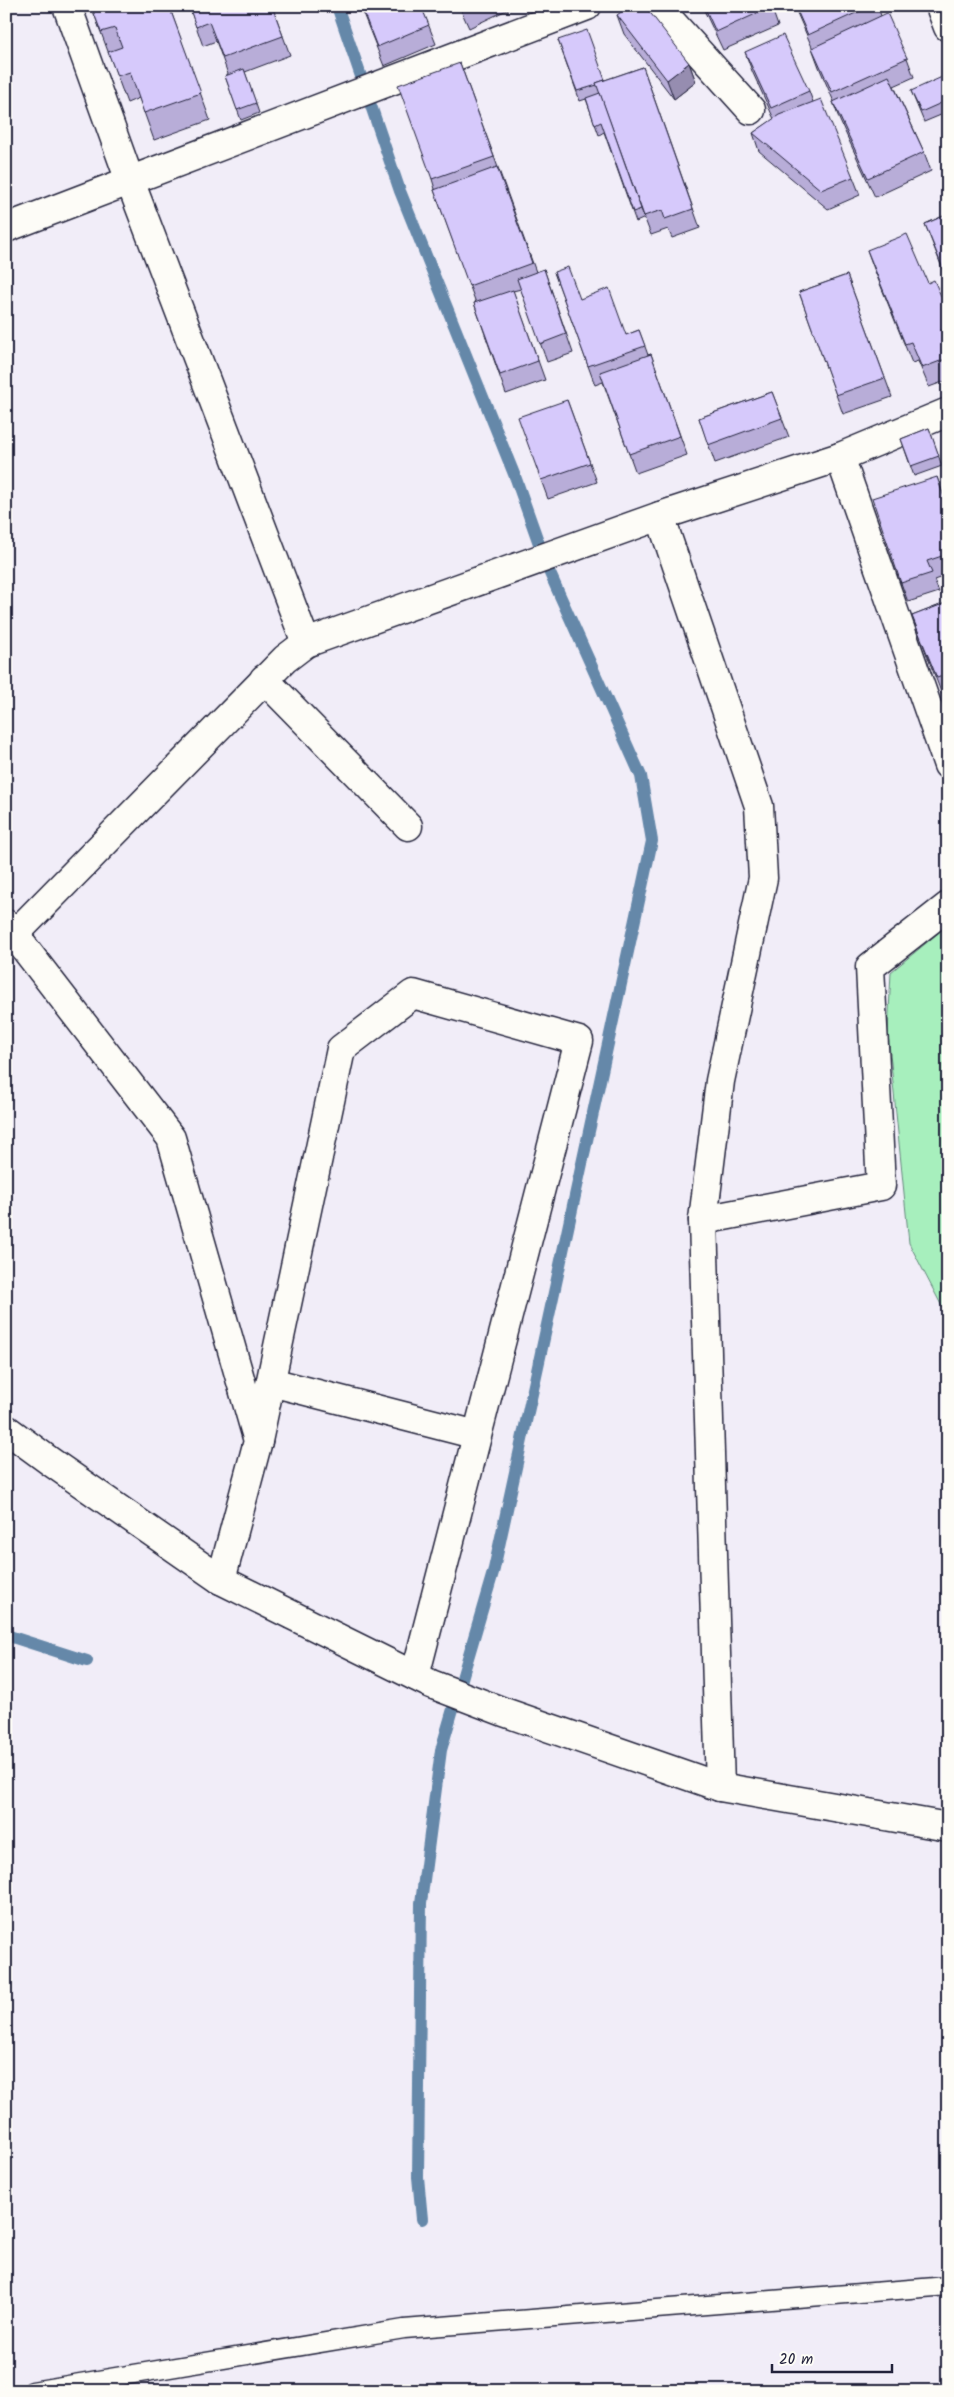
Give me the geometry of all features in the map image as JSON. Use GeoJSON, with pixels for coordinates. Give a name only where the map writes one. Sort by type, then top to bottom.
{"type":"FeatureCollection","features":[{"type":"Feature","properties":{"kind":"street"},"geometry":{"type":"LineString","coordinates":[[67,6],[130,181],[306,643]]}},
{"type":"Feature","properties":{"kind":"street"},"geometry":{"type":"LineString","coordinates":[[6,228],[587,6]]}},
{"type":"Feature","properties":{"kind":"street"},"geometry":{"type":"LineString","coordinates":[[657,6],[751,110]]}},
{"type":"Feature","properties":{"kind":"street"},"geometry":{"type":"LineString","coordinates":[[940,6],[948,27]]}},
{"type":"Feature","properties":{"kind":"street"},"geometry":{"type":"LineString","coordinates":[[258,1441],[171,1138],[9,934],[284,659],[306,643],[660,516],[840,457],[948,412]]}},
{"type":"Feature","properties":{"kind":"street"},"geometry":{"type":"LineString","coordinates":[[840,457],[948,765]]}},
{"type":"Feature","properties":{"kind":"street"},"geometry":{"type":"LineString","coordinates":[[660,516],[759,806],[763,878],[720,1081],[703,1220],[720,1787]]}},
{"type":"Feature","properties":{"kind":"street"},"geometry":{"type":"LineString","coordinates":[[264,679],[408,826]]}},
{"type":"Feature","properties":{"kind":"street"},"geometry":{"type":"LineString","coordinates":[[703,1220],[881,1186],[870,967],[948,906]]}},
{"type":"Feature","properties":{"kind":"street"},"geometry":{"type":"LineString","coordinates":[[221,1580],[258,1441],[341,1048],[413,994],[579,1041],[477,1435],[423,1680]]}},
{"type":"Feature","properties":{"kind":"street"},"geometry":{"type":"LineString","coordinates":[[271,1382],[477,1435]]}},
{"type":"Feature","properties":{"kind":"street"},"geometry":{"type":"LineString","coordinates":[[6,1429],[221,1580],[423,1680],[504,1712],[720,1787],[948,1827]]}},
{"type":"Feature","properties":{"kind":"lane"},"geometry":{"type":"LineString","coordinates":[[32,2391],[404,2329],[948,2286]]}},
{"type":"Feature","properties":{"kind":"green space"},"geometry":{"type":"Polygon","coordinates":[[[948,925],[948,1318],[909,1243],[888,1033],[891,972],[948,925]]]}},
{"type":"Feature","properties":{"kind":"building"},"geometry":{"type":"Polygon","coordinates":[[[96,6],[169,6],[201,93],[144,113],[130,72],[117,76],[108,52],[122,47],[115,28],[101,32],[92,8],[96,6]]]}},
{"type":"Feature","properties":{"kind":"building"},"geometry":{"type":"Polygon","coordinates":[[[189,6],[272,6],[283,36],[223,58],[209,22],[196,27],[189,6]]]}},
{"type":"Feature","properties":{"kind":"building"},"geometry":{"type":"Polygon","coordinates":[[[361,6],[421,6],[429,25],[377,47],[361,6]]]}},
{"type":"Feature","properties":{"kind":"building"},"geometry":{"type":"Polygon","coordinates":[[[629,6],[645,6],[689,63],[667,80],[617,15],[629,6]]]}},
{"type":"Feature","properties":{"kind":"building"},"geometry":{"type":"Polygon","coordinates":[[[704,6],[771,6],[771,7],[716,32],[704,6]]]}},
{"type":"Feature","properties":{"kind":"building"},"geometry":{"type":"Polygon","coordinates":[[[795,6],[871,6],[808,35],[795,6]]]}},
{"type":"Feature","properties":{"kind":"building"},"geometry":{"type":"Polygon","coordinates":[[[887,13],[907,58],[832,92],[812,48],[887,13]]]}},
{"type":"Feature","properties":{"kind":"building"},"geometry":{"type":"Polygon","coordinates":[[[587,30],[605,80],[596,83],[597,85],[577,91],[558,40],[587,30]]]}},
{"type":"Feature","properties":{"kind":"building"},"geometry":{"type":"Polygon","coordinates":[[[783,35],[809,91],[771,108],[745,52],[783,35]]]}},
{"type":"Feature","properties":{"kind":"building"},"geometry":{"type":"Polygon","coordinates":[[[460,63],[494,157],[432,179],[398,85],[460,63]]]}},
{"type":"Feature","properties":{"kind":"building"},"geometry":{"type":"Polygon","coordinates":[[[643,67],[693,209],[665,219],[662,210],[644,216],[596,83],[643,67]]]}},
{"type":"Feature","properties":{"kind":"building"},"geometry":{"type":"Polygon","coordinates":[[[244,69],[256,103],[237,110],[225,76],[244,69]]]}},
{"type":"Feature","properties":{"kind":"building"},"geometry":{"type":"Polygon","coordinates":[[[889,76],[924,152],[868,178],[833,102],[889,76]]]}},
{"type":"Feature","properties":{"kind":"building"},"geometry":{"type":"Polygon","coordinates":[[[942,77],[948,89],[948,100],[921,112],[911,91],[942,77]]]}},
{"type":"Feature","properties":{"kind":"building"},"geometry":{"type":"Polygon","coordinates":[[[600,93],[641,209],[633,212],[601,122],[595,125],[586,98],[600,93]]]}},
{"type":"Feature","properties":{"kind":"building"},"geometry":{"type":"Polygon","coordinates":[[[821,99],[853,177],[821,190],[753,133],[779,115],[821,99]]]}},
{"type":"Feature","properties":{"kind":"building"},"geometry":{"type":"Polygon","coordinates":[[[497,167],[532,263],[469,286],[434,190],[497,167]]]}},
{"type":"Feature","properties":{"kind":"building"},"geometry":{"type":"Polygon","coordinates":[[[948,214],[948,281],[925,224],[948,214]]]}},
{"type":"Feature","properties":{"kind":"building"},"geometry":{"type":"Polygon","coordinates":[[[907,234],[928,283],[934,280],[948,312],[948,327],[941,330],[948,346],[948,358],[922,368],[911,342],[905,344],[867,250],[907,234]]]}},
{"type":"Feature","properties":{"kind":"building"},"geometry":{"type":"Polygon","coordinates":[[[568,267],[580,299],[609,288],[626,335],[639,330],[645,346],[588,366],[554,272],[568,267]]]}},
{"type":"Feature","properties":{"kind":"building"},"geometry":{"type":"Polygon","coordinates":[[[544,269],[566,334],[540,344],[517,279],[544,269]]]}},
{"type":"Feature","properties":{"kind":"building"},"geometry":{"type":"Polygon","coordinates":[[[847,275],[885,378],[836,395],[799,292],[847,275]]]}},
{"type":"Feature","properties":{"kind":"building"},"geometry":{"type":"Polygon","coordinates":[[[513,290],[538,361],[500,375],[474,303],[513,290]]]}},
{"type":"Feature","properties":{"kind":"building"},"geometry":{"type":"Polygon","coordinates":[[[651,354],[680,436],[629,454],[600,372],[651,354]]]}},
{"type":"Feature","properties":{"kind":"building"},"geometry":{"type":"Polygon","coordinates":[[[772,392],[782,418],[708,445],[699,418],[772,392]]]}},
{"type":"Feature","properties":{"kind":"building"},"geometry":{"type":"Polygon","coordinates":[[[567,400],[590,463],[541,480],[518,417],[567,400]]]}},
{"type":"Feature","properties":{"kind":"building"},"geometry":{"type":"Polygon","coordinates":[[[948,414],[948,432],[942,416],[948,414]]]}},
{"type":"Feature","properties":{"kind":"building"},"geometry":{"type":"Polygon","coordinates":[[[929,428],[939,456],[911,466],[901,439],[929,428]]]}},
{"type":"Feature","properties":{"kind":"building"},"geometry":{"type":"Polygon","coordinates":[[[937,477],[948,509],[948,554],[927,561],[932,573],[901,583],[872,498],[937,477]]]}},
{"type":"Feature","properties":{"kind":"building"},"geometry":{"type":"Polygon","coordinates":[[[948,575],[948,596],[942,577],[948,575]]]}},
{"type":"Feature","properties":{"kind":"building"},"geometry":{"type":"Polygon","coordinates":[[[948,602],[948,674],[937,678],[912,616],[948,602]]]}},
{"type":"Feature","properties":{"kind":"waterway"},"geometry":{"type":"LineString","coordinates":[[337,6],[400,191],[516,479],[548,569],[641,776],[652,841],[494,1569],[441,1750],[421,1903],[418,2177],[422,2219]]}},
{"type":"Feature","properties":{"kind":"waterway"},"geometry":{"type":"LineString","coordinates":[[6,1635],[87,1661]]}}]}
